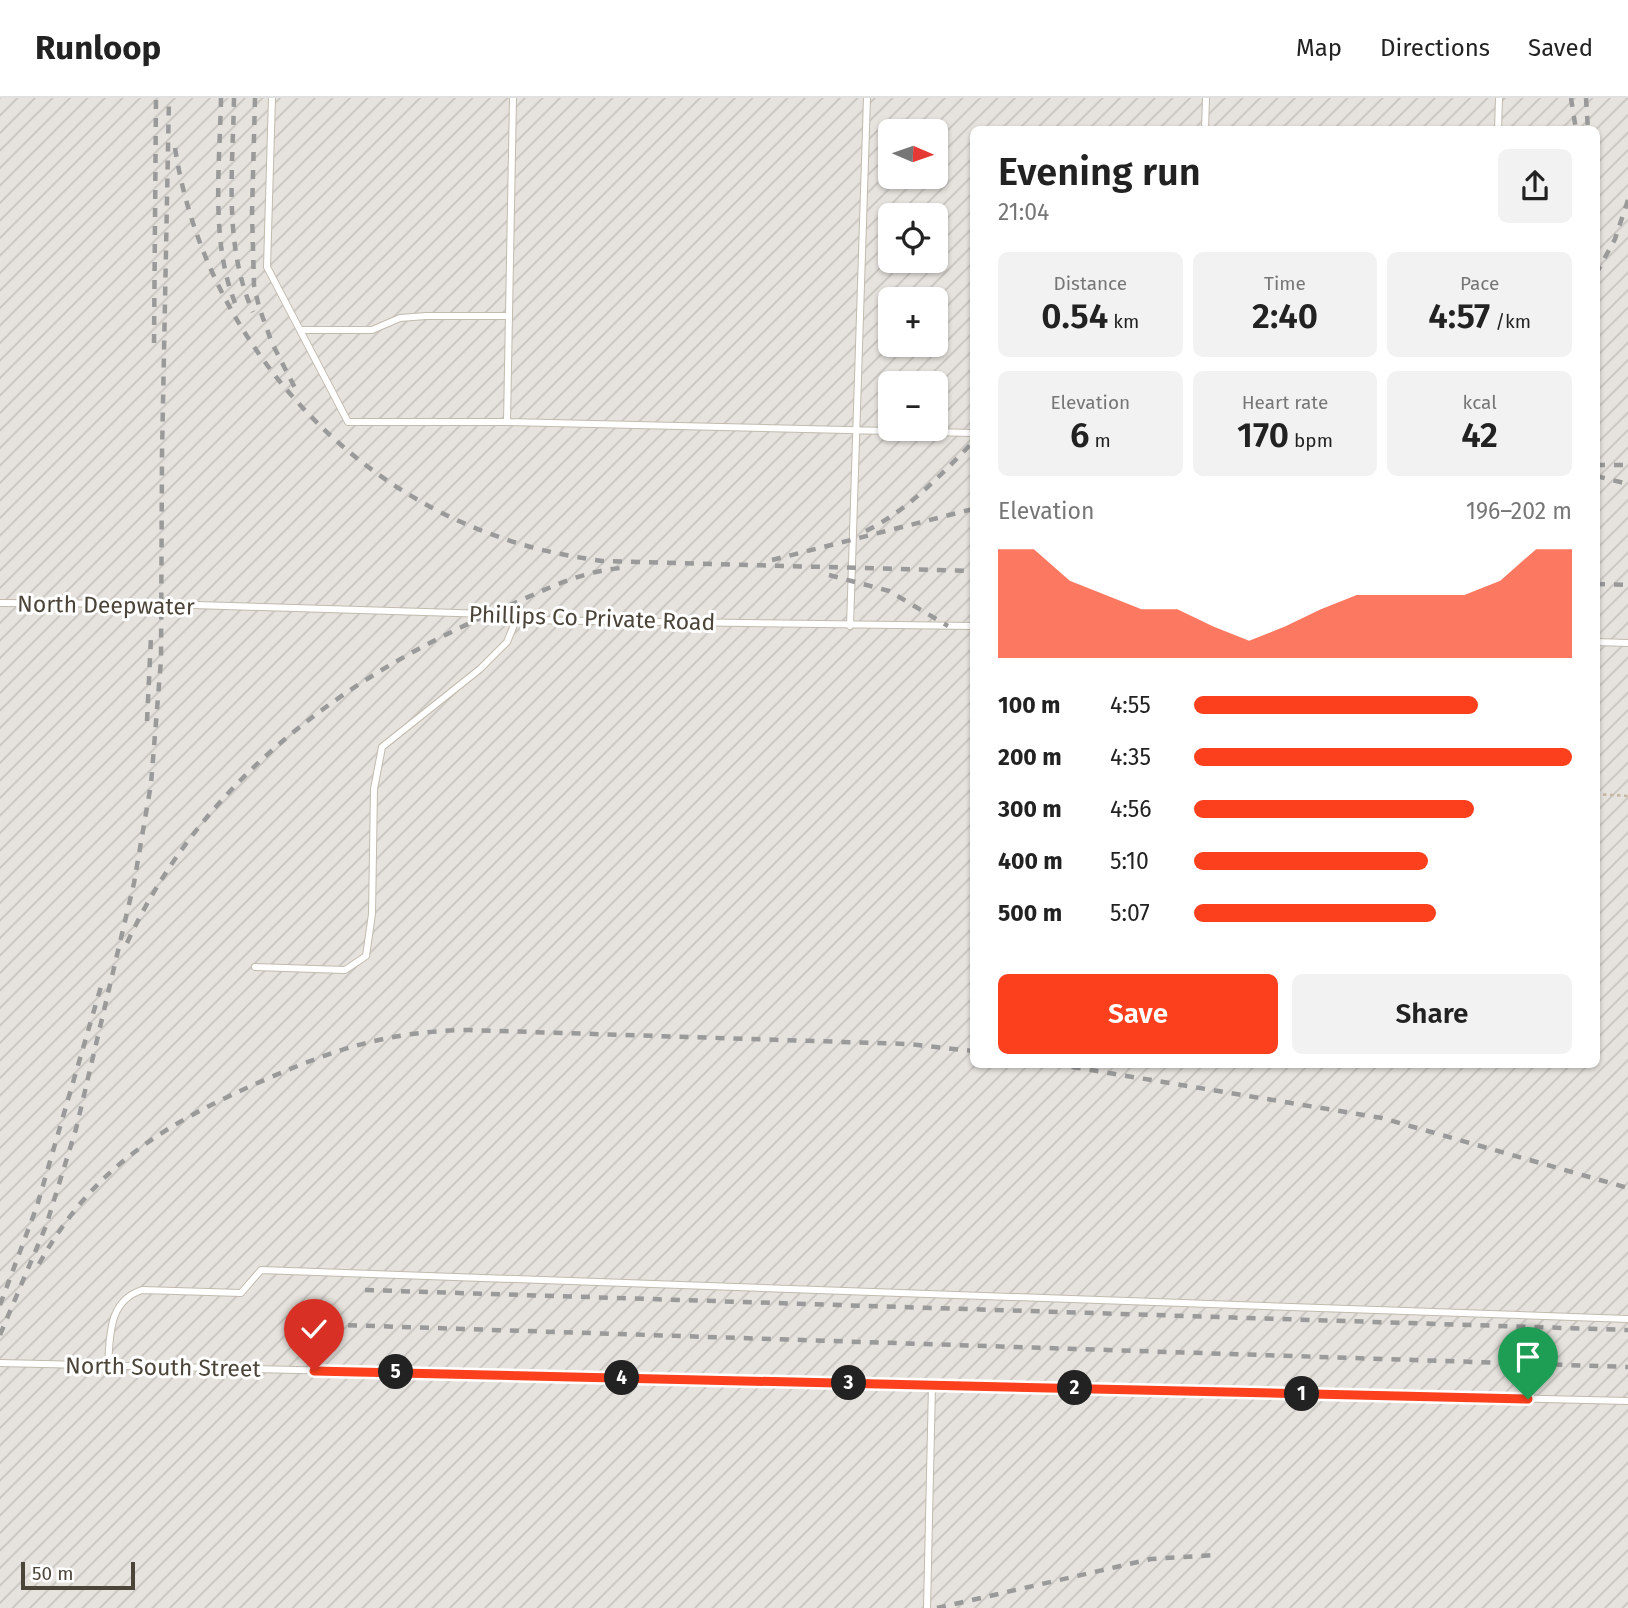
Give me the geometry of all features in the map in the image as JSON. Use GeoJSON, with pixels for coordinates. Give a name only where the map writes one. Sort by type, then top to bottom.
{"type":"FeatureCollection","features":[{"type":"Feature","properties":{"kind":"lane"},"geometry":{"type":"LineString","coordinates":[[272,98],[267,267],[348,422],[507,422],[970,433]]}},
{"type":"Feature","properties":{"kind":"lane"},"geometry":{"type":"LineString","coordinates":[[507,422],[513,98]]}},
{"type":"Feature","properties":{"kind":"lane"},"geometry":{"type":"LineString","coordinates":[[850,626],[867,98]]}},
{"type":"Feature","properties":{"kind":"lane"},"geometry":{"type":"LineString","coordinates":[[1205,126],[1206,98]]}},
{"type":"Feature","properties":{"kind":"lane"},"geometry":{"type":"LineString","coordinates":[[1498,126],[1499,98]]}},
{"type":"Feature","properties":{"kind":"lane"},"geometry":{"type":"LineString","coordinates":[[300,330],[372,330],[400,318],[426,316],[509,316]]}},
{"type":"Feature","properties":{"kind":"lane","name":"North Deepwater"},"geometry":{"type":"LineString","coordinates":[[0,603],[212,607]]}},
{"type":"Feature","properties":{"kind":"lane","name":"Phillips Co Private Road"},"geometry":{"type":"LineString","coordinates":[[212,607],[489,614],[516,620],[970,626]]}},
{"type":"Feature","properties":{"kind":"lane"},"geometry":{"type":"LineString","coordinates":[[254,967],[345,970],[366,956],[372,914],[374,789],[382,747],[480,669],[507,642],[516,620]]}},
{"type":"Feature","properties":{"kind":"lane"},"geometry":{"type":"LineString","coordinates":[[1600,642],[1628,643]]}},
{"type":"Feature","properties":{"kind":"lane"},"geometry":{"type":"LineString","coordinates":[[108,1366],[110,1329],[114,1314],[121,1301],[131,1293],[142,1290],[241,1293],[261,1270],[1628,1319]]}},
{"type":"Feature","properties":{"kind":"lane","name":"North South Street"},"geometry":{"type":"LineString","coordinates":[[0,1363],[1628,1401]]}},
{"type":"Feature","properties":{"kind":"lane"},"geometry":{"type":"LineString","coordinates":[[926,1608],[932,1385]]}},
{"type":"Feature","properties":{"kind":"path"},"geometry":{"type":"LineString","coordinates":[[1600,794],[1628,796]]}},
{"type":"Feature","properties":{"kind":"shaded area"},"geometry":{"type":"Polygon","coordinates":[[[0,98],[1628,98],[1628,1608],[0,1608],[0,98]]]}},
{"type":"Feature","properties":{"kind":"railway"},"geometry":{"type":"LineString","coordinates":[[154,343],[156,98]]}},
{"type":"Feature","properties":{"kind":"railway"},"geometry":{"type":"LineString","coordinates":[[0,1335],[46,1226],[76,1129],[134,883],[151,784],[161,660],[169,98]]}},
{"type":"Feature","properties":{"kind":"railway"},"geometry":{"type":"LineString","coordinates":[[221,98],[219,228],[227,279],[235,303]]}},
{"type":"Feature","properties":{"kind":"railway"},"geometry":{"type":"LineString","coordinates":[[234,98],[234,234],[237,260],[253,312]]}},
{"type":"Feature","properties":{"kind":"railway"},"geometry":{"type":"LineString","coordinates":[[255,98],[252,213],[254,285],[272,343],[295,388]]}},
{"type":"Feature","properties":{"kind":"railway"},"geometry":{"type":"LineString","coordinates":[[1571,98],[1575,126]]}},
{"type":"Feature","properties":{"kind":"railway"},"geometry":{"type":"LineString","coordinates":[[1586,98],[1588,126]]}},
{"type":"Feature","properties":{"kind":"railway"},"geometry":{"type":"LineString","coordinates":[[175,148],[190,213],[213,275],[245,333],[284,387],[330,435],[381,476],[438,511],[511,541],[550,552],[602,561],[970,571]]}},
{"type":"Feature","properties":{"kind":"railway"},"geometry":{"type":"LineString","coordinates":[[1600,267],[1615,239],[1628,200]]}},
{"type":"Feature","properties":{"kind":"railway"},"geometry":{"type":"LineString","coordinates":[[866,531],[910,503],[970,445]]}},
{"type":"Feature","properties":{"kind":"railway"},"geometry":{"type":"LineString","coordinates":[[1600,465],[1628,465]]}},
{"type":"Feature","properties":{"kind":"railway"},"geometry":{"type":"LineString","coordinates":[[1600,477],[1628,484]]}},
{"type":"Feature","properties":{"kind":"railway"},"geometry":{"type":"LineString","coordinates":[[772,560],[970,510]]}},
{"type":"Feature","properties":{"kind":"railway"},"geometry":{"type":"LineString","coordinates":[[127,943],[158,885],[195,832],[237,783],[284,740],[335,700],[389,665],[447,634],[562,583],[591,573],[621,568]]}},
{"type":"Feature","properties":{"kind":"railway"},"geometry":{"type":"LineString","coordinates":[[829,575],[889,591],[948,626]]}},
{"type":"Feature","properties":{"kind":"railway"},"geometry":{"type":"LineString","coordinates":[[1600,584],[1628,585]]}},
{"type":"Feature","properties":{"kind":"railway"},"geometry":{"type":"LineString","coordinates":[[147,721],[151,637]]}},
{"type":"Feature","properties":{"kind":"railway"},"geometry":{"type":"LineString","coordinates":[[0,1305],[37,1206],[102,983]]}},
{"type":"Feature","properties":{"kind":"railway"},"geometry":{"type":"LineString","coordinates":[[39,1264],[84,1199],[109,1173],[166,1130],[269,1078],[365,1043],[414,1034],[468,1030],[908,1044],[970,1051]]}},
{"type":"Feature","properties":{"kind":"railway"},"geometry":{"type":"LineString","coordinates":[[1078,1068],[1382,1118],[1628,1188]]}},
{"type":"Feature","properties":{"kind":"railway"},"geometry":{"type":"LineString","coordinates":[[365,1290],[1628,1330]]}},
{"type":"Feature","properties":{"kind":"railway"},"geometry":{"type":"LineString","coordinates":[[312,1324],[1628,1367]]}},
{"type":"Feature","properties":{"kind":"railway"},"geometry":{"type":"LineString","coordinates":[[937,1608],[1151,1559],[1216,1555]]}},
{"type":"Feature","properties":{"kind":"route"},"geometry":{"type":"LineString","coordinates":[[314,1371],[1528,1399]]}}]}
